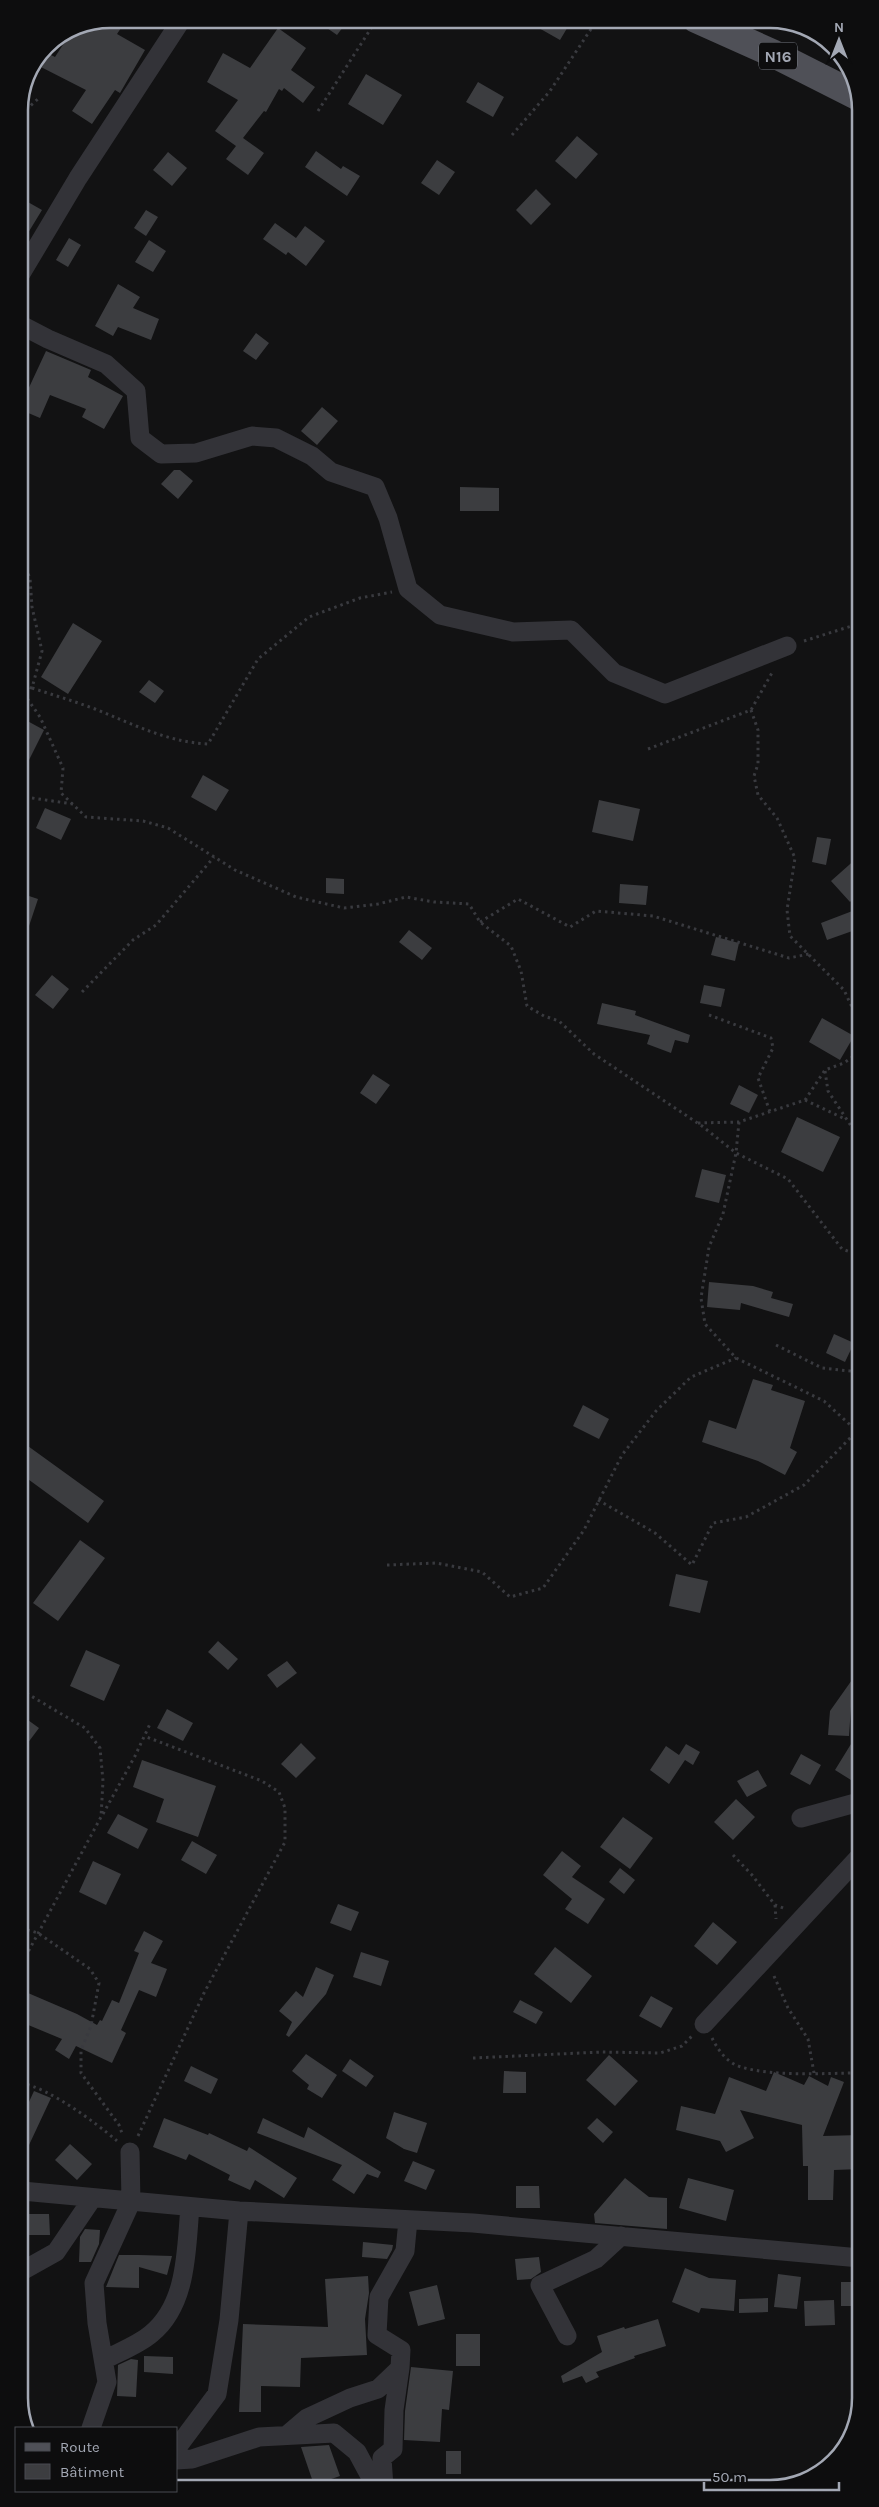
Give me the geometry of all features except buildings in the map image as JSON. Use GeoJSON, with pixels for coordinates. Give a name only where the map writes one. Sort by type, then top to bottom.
{"type":"FeatureCollection","features":[{"type":"Feature","properties":{"kind":"main road","name":"N16"},"geometry":{"type":"LineString","coordinates":[[716,28],[772,53],[850,92]]}},
{"type":"Feature","properties":{"kind":"street"},"geometry":{"type":"LineString","coordinates":[[28,262],[78,178],[176,28]]}},
{"type":"Feature","properties":{"kind":"street"},"geometry":{"type":"LineString","coordinates":[[28,328],[106,364],[136,391],[140,438],[161,454],[196,453],[252,436],[276,438],[312,456],[331,472],[375,486],[388,518],[408,589],[440,615],[513,632],[572,630],[614,673],[666,694],[787,646]]}},
{"type":"Feature","properties":{"kind":"street"},"geometry":{"type":"LineString","coordinates":[[801,1818],[852,1804]]}},
{"type":"Feature","properties":{"kind":"street"},"geometry":{"type":"LineString","coordinates":[[704,2024],[802,1916],[852,1864]]}},
{"type":"Feature","properties":{"kind":"street"},"geometry":{"type":"LineString","coordinates":[[91,2427],[107,2382],[97,2323],[94,2283],[131,2202],[130,2152]]}},
{"type":"Feature","properties":{"kind":"street"},"geometry":{"type":"LineString","coordinates":[[28,2192],[190,2208],[408,2220],[621,2236],[852,2257]]}},
{"type":"Feature","properties":{"kind":"street"},"geometry":{"type":"LineString","coordinates":[[28,2268],[56,2252],[92,2199]]}},
{"type":"Feature","properties":{"kind":"street"},"geometry":{"type":"LineString","coordinates":[[104,2360],[152,2334],[169,2314],[180,2286],[186,2259],[190,2208]]}},
{"type":"Feature","properties":{"kind":"street"},"geometry":{"type":"LineString","coordinates":[[178,2446],[217,2394],[230,2320],[239,2211]]}},
{"type":"Feature","properties":{"kind":"street"},"geometry":{"type":"LineString","coordinates":[[361,2460],[382,2458],[393,2450],[394,2410],[401,2350],[377,2335],[379,2298],[405,2251],[408,2220]]}},
{"type":"Feature","properties":{"kind":"street"},"geometry":{"type":"LineString","coordinates":[[567,2336],[540,2286],[596,2259],[621,2236]]}},
{"type":"Feature","properties":{"kind":"street"},"geometry":{"type":"LineString","coordinates":[[287,2435],[307,2418],[350,2398],[378,2389],[400,2368]]}},
{"type":"Feature","properties":{"kind":"street"},"geometry":{"type":"LineString","coordinates":[[378,2389],[394,2410]]}},
{"type":"Feature","properties":{"kind":"street"},"geometry":{"type":"LineString","coordinates":[[178,2460],[192,2459],[259,2437],[334,2433],[357,2452],[372,2479]]}},
{"type":"Feature","properties":{"kind":"street"},"geometry":{"type":"LineString","coordinates":[[382,2458],[383,2479]]}},
{"type":"Feature","properties":{"kind":"path"},"geometry":{"type":"LineString","coordinates":[[318,112],[371,28]]}},
{"type":"Feature","properties":{"kind":"path"},"geometry":{"type":"LineString","coordinates":[[512,135],[550,91],[592,28]]}},
{"type":"Feature","properties":{"kind":"path"},"geometry":{"type":"LineString","coordinates":[[28,108],[39,98]]}},
{"type":"Feature","properties":{"kind":"path"},"geometry":{"type":"LineString","coordinates":[[28,574],[32,607],[42,651],[32,688]]}},
{"type":"Feature","properties":{"kind":"path"},"geometry":{"type":"LineString","coordinates":[[28,688],[95,709],[134,727],[183,743],[208,744],[258,659],[309,617],[360,598],[408,589]]}},
{"type":"Feature","properties":{"kind":"path"},"geometry":{"type":"LineString","coordinates":[[648,749],[750,710],[787,646],[852,626]]}},
{"type":"Feature","properties":{"kind":"path"},"geometry":{"type":"LineString","coordinates":[[28,699],[40,716],[63,768],[61,793],[86,817],[143,820],[168,828],[234,870],[296,897],[344,908],[378,904],[406,897],[434,902],[468,904],[480,922],[511,946],[521,971],[527,1006],[544,1016],[559,1021],[594,1054],[697,1123],[736,1153],[788,1179],[842,1249],[852,1253]]}},
{"type":"Feature","properties":{"kind":"path"},"geometry":{"type":"LineString","coordinates":[[750,710],[758,730],[758,764],[754,776],[758,795],[777,818],[795,858],[787,910],[790,936],[844,990],[852,1007]]}},
{"type":"Feature","properties":{"kind":"path"},"geometry":{"type":"LineString","coordinates":[[28,800],[32,798],[73,804]]}},
{"type":"Feature","properties":{"kind":"path"},"geometry":{"type":"LineString","coordinates":[[82,992],[133,940],[156,926],[214,857]]}},
{"type":"Feature","properties":{"kind":"path"},"geometry":{"type":"LineString","coordinates":[[480,922],[518,899],[570,927],[596,911],[653,916],[789,958],[809,954]]}},
{"type":"Feature","properties":{"kind":"path"},"geometry":{"type":"LineString","coordinates":[[709,1015],[771,1038],[774,1048],[758,1078],[770,1112]]}},
{"type":"Feature","properties":{"kind":"path"},"geometry":{"type":"LineString","coordinates":[[697,1123],[739,1122],[805,1100],[824,1070],[844,1063],[852,1058]]}},
{"type":"Feature","properties":{"kind":"path"},"geometry":{"type":"LineString","coordinates":[[824,1070],[828,1091],[852,1128]]}},
{"type":"Feature","properties":{"kind":"path"},"geometry":{"type":"LineString","coordinates":[[805,1100],[846,1119]]}},
{"type":"Feature","properties":{"kind":"path"},"geometry":{"type":"LineString","coordinates":[[739,1122],[736,1153],[723,1214],[709,1247],[701,1298],[706,1324],[736,1358],[824,1401],[852,1427]]}},
{"type":"Feature","properties":{"kind":"path"},"geometry":{"type":"LineString","coordinates":[[776,1345],[822,1368],[852,1371]]}},
{"type":"Feature","properties":{"kind":"path"},"geometry":{"type":"LineString","coordinates":[[387,1565],[436,1563],[482,1572],[510,1597],[543,1588],[584,1530],[622,1455],[656,1411],[691,1377],[736,1358]]}},
{"type":"Feature","properties":{"kind":"path"},"geometry":{"type":"LineString","coordinates":[[598,1500],[655,1533],[692,1565],[713,1523],[746,1517],[804,1485],[852,1438]]}},
{"type":"Feature","properties":{"kind":"path"},"geometry":{"type":"LineString","coordinates":[[28,1694],[85,1728],[100,1748],[103,1781],[101,1817]]}},
{"type":"Feature","properties":{"kind":"path"},"geometry":{"type":"LineString","coordinates":[[28,1952],[150,1724]]}},
{"type":"Feature","properties":{"kind":"path"},"geometry":{"type":"LineString","coordinates":[[130,2152],[204,1993],[285,1842],[285,1808],[279,1792],[262,1780],[144,1736]]}},
{"type":"Feature","properties":{"kind":"path"},"geometry":{"type":"LineString","coordinates":[[733,1855],[752,1875],[775,1905],[802,1916]]}},
{"type":"Feature","properties":{"kind":"path"},"geometry":{"type":"LineString","coordinates":[[28,1930],[38,1933],[90,1968],[99,1983],[91,2026],[80,2050],[81,2074],[119,2125],[130,2152]]}},
{"type":"Feature","properties":{"kind":"path"},"geometry":{"type":"LineString","coordinates":[[771,1950],[774,1977],[788,2008],[808,2039],[814,2074]]}},
{"type":"Feature","properties":{"kind":"path"},"geometry":{"type":"LineString","coordinates":[[473,2058],[602,2052],[660,2053],[682,2046],[704,2024],[719,2052],[739,2067],[814,2074],[852,2073]]}},
{"type":"Feature","properties":{"kind":"path"},"geometry":{"type":"LineString","coordinates":[[28,2084],[36,2086],[95,2122],[130,2152]]}}]}
